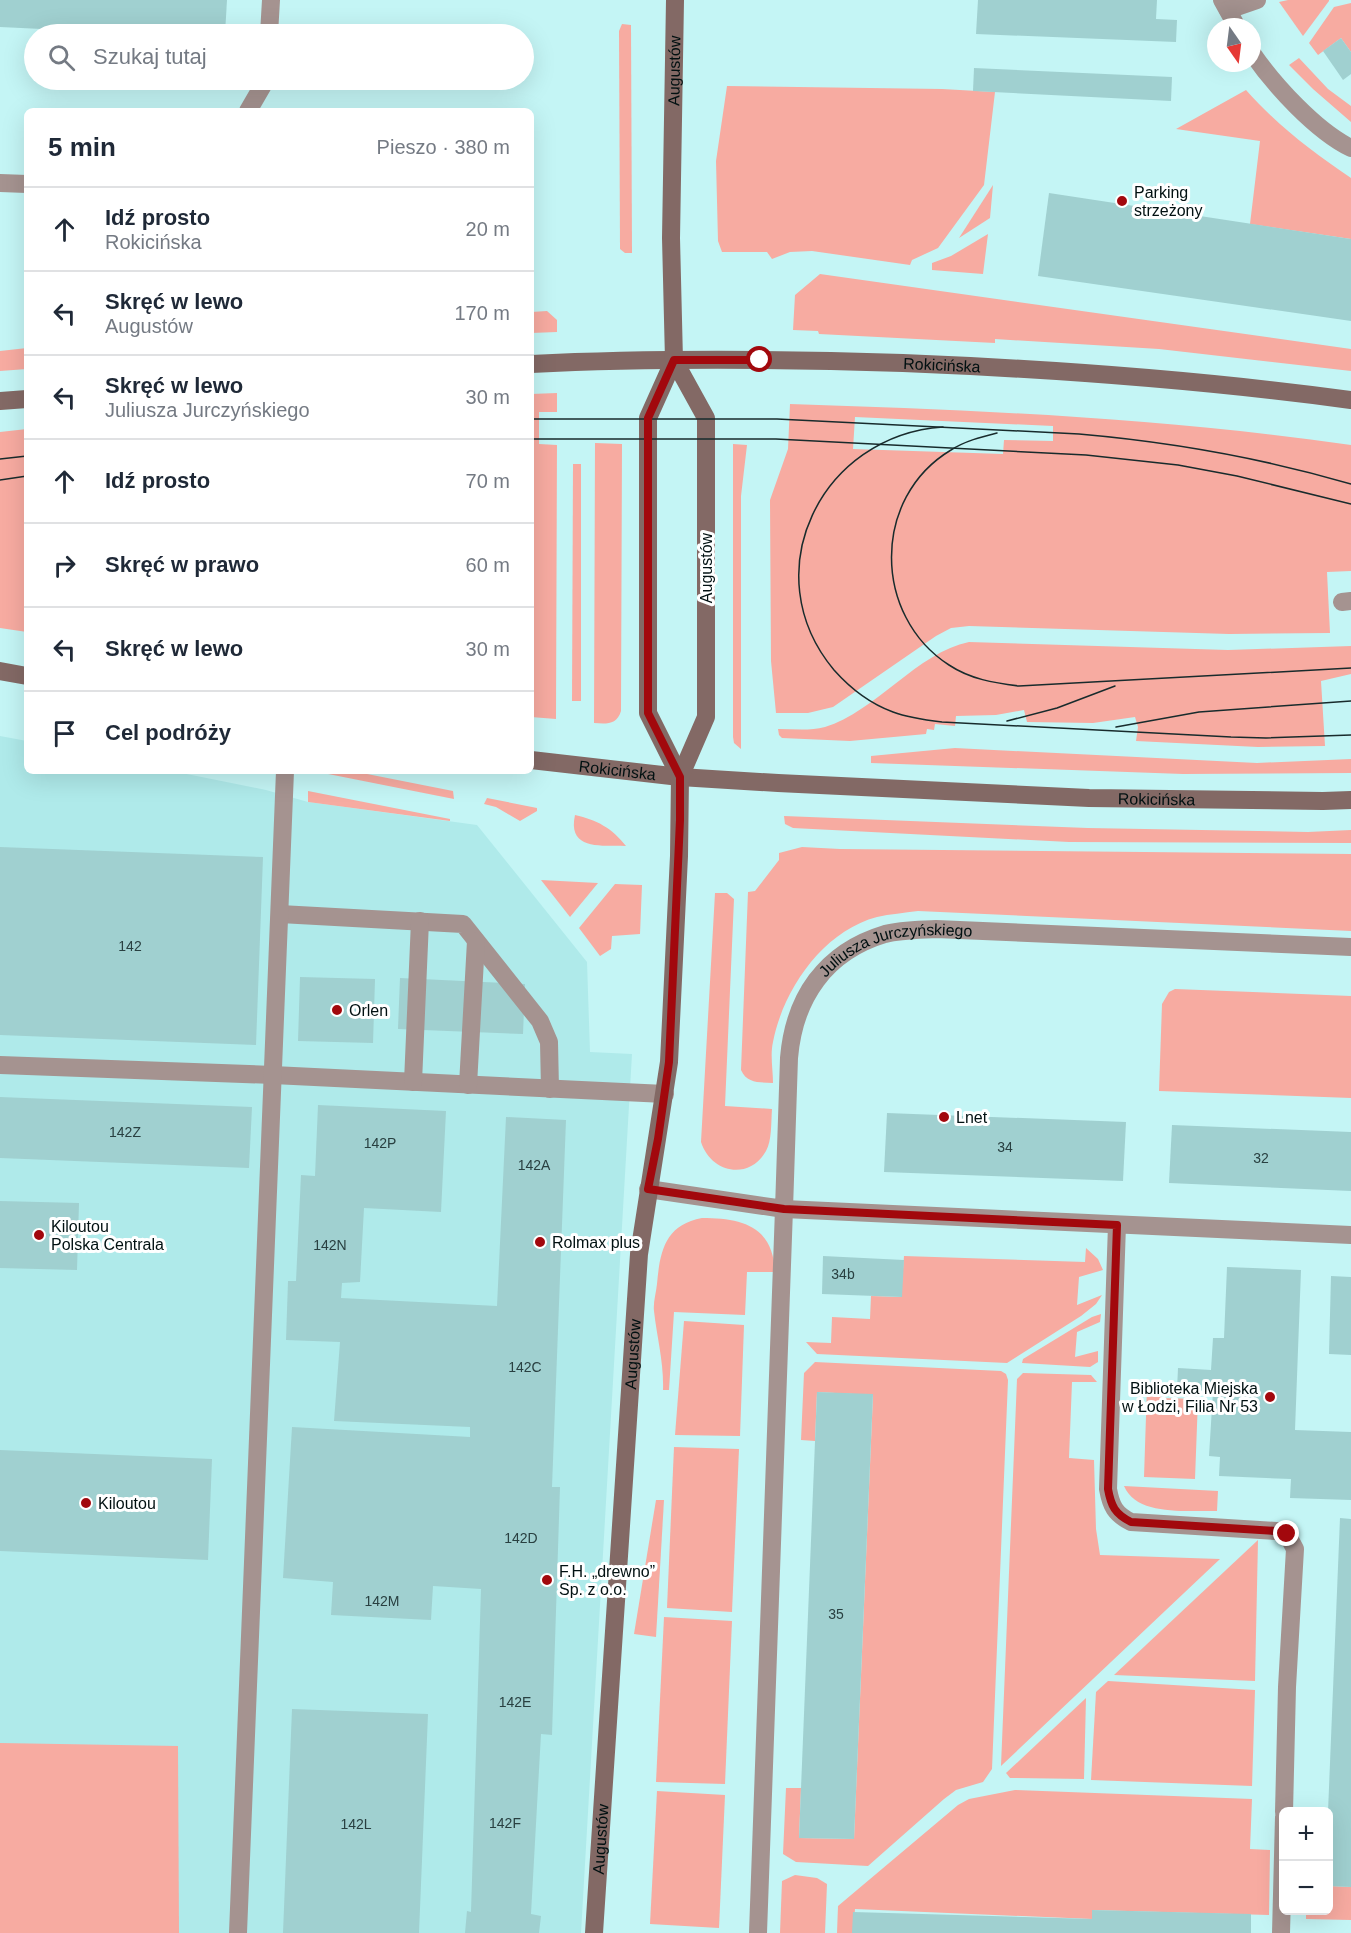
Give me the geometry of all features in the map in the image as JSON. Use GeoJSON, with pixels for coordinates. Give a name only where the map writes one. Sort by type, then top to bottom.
{"type":"FeatureCollection","features":[{"type":"Feature","properties":{"kind":"street"},"geometry":{"type":"LineString","coordinates":[[270,24],[271,0]]}},
{"type":"Feature","properties":{"kind":"street","name":"Augustów"},"geometry":{"type":"LineString","coordinates":[[675,0],[671,238],[674,360],[648,418],[648,713],[680,777]]}},
{"type":"Feature","properties":{"kind":"street"},"geometry":{"type":"LineString","coordinates":[[1225,5],[1257,0]]}},
{"type":"Feature","properties":{"kind":"street"},"geometry":{"type":"LineString","coordinates":[[1261,65],[1278,88],[1302,111],[1351,148]]}},
{"type":"Feature","properties":{"kind":"street"},"geometry":{"type":"LineString","coordinates":[[250,108],[260,90]]}},
{"type":"Feature","properties":{"kind":"street"},"geometry":{"type":"LineString","coordinates":[[0,183],[24,184]]}},
{"type":"Feature","properties":{"kind":"street","name":"Augustów"},"geometry":{"type":"LineString","coordinates":[[594,1933],[639,1254],[665,1094],[671,1029],[679,856],[680,777],[706,717],[705,418],[674,360]]}},
{"type":"Feature","properties":{"kind":"street","name":"Rokicińska"},"geometry":{"type":"LineString","coordinates":[[534,364],[674,360],[806,360],[1006,367],[1158,378],[1351,400]]}},
{"type":"Feature","properties":{"kind":"street"},"geometry":{"type":"LineString","coordinates":[[0,401],[24,399]]}},
{"type":"Feature","properties":{"kind":"street"},"geometry":{"type":"LineString","coordinates":[[0,670],[24,675]]}},
{"type":"Feature","properties":{"kind":"street","name":"Rokicińska"},"geometry":{"type":"LineString","coordinates":[[534,760],[680,777],[1089,798],[1351,800]]}},
{"type":"Feature","properties":{"kind":"street"},"geometry":{"type":"LineString","coordinates":[[238,1933],[285,774]]}},
{"type":"Feature","properties":{"kind":"street"},"geometry":{"type":"LineString","coordinates":[[280,914],[463,924],[540,1022],[549,1042],[549,1089]]}},
{"type":"Feature","properties":{"kind":"street"},"geometry":{"type":"LineString","coordinates":[[413,1082],[420,921]]}},
{"type":"Feature","properties":{"kind":"street","name":"Juliusza Jurczyńskiego"},"geometry":{"type":"LineString","coordinates":[[758,1933],[789,1058],[791,1036],[797,1014],[809,990],[841,956],[861,943],[886,934],[936,929],[1351,947]]}},
{"type":"Feature","properties":{"kind":"street"},"geometry":{"type":"LineString","coordinates":[[468,1085],[476,941]]}},
{"type":"Feature","properties":{"kind":"street"},"geometry":{"type":"LineString","coordinates":[[0,1065],[273,1075],[665,1094]]}},
{"type":"Feature","properties":{"kind":"street"},"geometry":{"type":"LineString","coordinates":[[648,1189],[784,1209],[1351,1235]]}},
{"type":"Feature","properties":{"kind":"street"},"geometry":{"type":"LineString","coordinates":[[1117,1225],[1108,1489],[1111,1503],[1116,1512],[1131,1522],[1276,1531],[1287,1534],[1295,1549],[1287,1686],[1284,1807]]}},
{"type":"Feature","properties":{"kind":"street"},"geometry":{"type":"LineString","coordinates":[[1281,1933],[1283,1861]]}},
{"type":"Feature","properties":{"kind":"shaded area"},"geometry":{"type":"Polygon","coordinates":[[[1288,0],[1329,1],[1303,36],[1279,2],[1288,0]]]}},
{"type":"Feature","properties":{"kind":"shaded area"},"geometry":{"type":"Polygon","coordinates":[[[1351,3],[1351,52],[1341,38],[1318,55],[1309,43],[1334,7],[1351,3]]]}},
{"type":"Feature","properties":{"kind":"shaded area"},"geometry":{"type":"Polygon","coordinates":[[[622,24],[631,25],[632,253],[625,253],[620,249],[619,31],[622,24]]]}},
{"type":"Feature","properties":{"kind":"shaded area"},"geometry":{"type":"Polygon","coordinates":[[[1299,58],[1328,89],[1351,106],[1351,122],[1289,65],[1299,58]]]}},
{"type":"Feature","properties":{"kind":"shaded area"},"geometry":{"type":"Polygon","coordinates":[[[727,86],[942,89],[995,92],[984,185],[938,248],[912,260],[910,265],[812,251],[790,252],[772,259],[767,252],[722,252],[718,241],[716,161],[727,86]]]}},
{"type":"Feature","properties":{"kind":"shaded area"},"geometry":{"type":"Polygon","coordinates":[[[1246,90],[1296,137],[1351,178],[1351,239],[1250,224],[1260,141],[1176,129],[1246,90]]]}},
{"type":"Feature","properties":{"kind":"shaded area"},"geometry":{"type":"Polygon","coordinates":[[[993,185],[990,218],[959,238],[993,185]]]}},
{"type":"Feature","properties":{"kind":"shaded area"},"geometry":{"type":"Polygon","coordinates":[[[988,234],[983,274],[932,270],[932,263],[951,256],[988,234]]]}},
{"type":"Feature","properties":{"kind":"shaded area"},"geometry":{"type":"Polygon","coordinates":[[[820,274],[1351,349],[1351,371],[1159,349],[995,339],[995,343],[819,334],[818,331],[793,330],[795,295],[820,274]]]}},
{"type":"Feature","properties":{"kind":"shaded area"},"geometry":{"type":"Polygon","coordinates":[[[547,311],[557,320],[557,332],[534,333],[534,312],[547,311]]]}},
{"type":"Feature","properties":{"kind":"shaded area"},"geometry":{"type":"Polygon","coordinates":[[[24,348],[24,369],[0,371],[0,351],[24,348]]]}},
{"type":"Feature","properties":{"kind":"shaded area"},"geometry":{"type":"Polygon","coordinates":[[[557,393],[557,412],[539,412],[539,444],[557,445],[556,719],[534,717],[534,394],[557,393]]]}},
{"type":"Feature","properties":{"kind":"shaded area"},"geometry":{"type":"Polygon","coordinates":[[[790,404],[1001,412],[1141,422],[1351,445],[1351,571],[1327,572],[1330,633],[1229,634],[969,626],[951,628],[833,707],[808,713],[776,713],[771,661],[770,500],[788,449],[790,404]],[[855,417],[853,449],[1003,454],[1004,440],[1053,441],[1053,426],[855,417]]]}},
{"type":"Feature","properties":{"kind":"shaded area"},"geometry":{"type":"Polygon","coordinates":[[[24,429],[24,632],[0,628],[0,432],[24,429]]]}},
{"type":"Feature","properties":{"kind":"shaded area"},"geometry":{"type":"Polygon","coordinates":[[[595,443],[622,444],[621,711],[617,719],[603,724],[594,723],[595,443]]]}},
{"type":"Feature","properties":{"kind":"shaded area"},"geometry":{"type":"Polygon","coordinates":[[[733,444],[747,445],[741,496],[741,749],[734,743],[733,737],[733,444]]]}},
{"type":"Feature","properties":{"kind":"shaded area"},"geometry":{"type":"Polygon","coordinates":[[[573,464],[581,464],[581,701],[572,701],[573,464]]]}},
{"type":"Feature","properties":{"kind":"shaded area"},"geometry":{"type":"Polygon","coordinates":[[[969,642],[1228,650],[1351,646],[1351,674],[1321,681],[1325,746],[1258,747],[1136,741],[1138,727],[1135,717],[1093,723],[1027,722],[1024,710],[996,715],[956,716],[955,726],[935,724],[934,730],[927,729],[926,734],[850,741],[782,738],[779,735],[778,729],[819,728],[843,719],[861,709],[932,657],[969,642]]]}},
{"type":"Feature","properties":{"kind":"shaded area"},"geometry":{"type":"Polygon","coordinates":[[[0,736],[24,740],[24,774],[187,774],[266,790],[308,802],[477,825],[587,962],[590,1052],[632,1054],[581,1933],[0,1933],[0,736]]]}},
{"type":"Feature","properties":{"kind":"shaded area"},"geometry":{"type":"Polygon","coordinates":[[[955,748],[1257,763],[1351,759],[1351,773],[1183,774],[871,763],[871,756],[955,748]]]}},
{"type":"Feature","properties":{"kind":"shaded area"},"geometry":{"type":"Polygon","coordinates":[[[328,774],[367,774],[453,791],[454,799],[328,774]]]}},
{"type":"Feature","properties":{"kind":"shaded area"},"geometry":{"type":"Polygon","coordinates":[[[308,791],[450,819],[450,821],[308,802],[308,791]]]}},
{"type":"Feature","properties":{"kind":"shaded area"},"geometry":{"type":"Polygon","coordinates":[[[487,798],[537,808],[537,811],[520,821],[496,807],[484,804],[487,798]]]}},
{"type":"Feature","properties":{"kind":"shaded area"},"geometry":{"type":"Polygon","coordinates":[[[575,815],[604,826],[626,846],[588,844],[581,840],[576,835],[574,827],[575,815]]]}},
{"type":"Feature","properties":{"kind":"shaded area"},"geometry":{"type":"Polygon","coordinates":[[[784,816],[1088,828],[1308,832],[1351,830],[1351,843],[1069,842],[793,828],[785,824],[784,816]]]}},
{"type":"Feature","properties":{"kind":"shaded area"},"geometry":{"type":"Polygon","coordinates":[[[802,847],[1351,854],[1351,931],[918,911],[877,917],[857,924],[839,935],[808,965],[786,1002],[778,1022],[772,1047],[773,1083],[754,1081],[747,1078],[741,1070],[748,892],[755,891],[779,860],[779,853],[802,847]]]}},
{"type":"Feature","properties":{"kind":"shaded area"},"geometry":{"type":"Polygon","coordinates":[[[541,880],[598,883],[570,917],[541,880]]]}},
{"type":"Feature","properties":{"kind":"shaded area"},"geometry":{"type":"Polygon","coordinates":[[[615,884],[642,885],[640,934],[612,936],[611,949],[600,956],[579,928],[615,884]]]}},
{"type":"Feature","properties":{"kind":"shaded area"},"geometry":{"type":"Polygon","coordinates":[[[715,893],[727,893],[734,899],[725,1106],[772,1109],[770,1137],[766,1151],[750,1167],[741,1170],[721,1166],[713,1161],[701,1142],[715,893]]]}},
{"type":"Feature","properties":{"kind":"shaded area"},"geometry":{"type":"Polygon","coordinates":[[[1175,989],[1351,996],[1351,1098],[1159,1091],[1162,1004],[1169,992],[1175,989]]]}},
{"type":"Feature","properties":{"kind":"shaded area"},"geometry":{"type":"Polygon","coordinates":[[[702,1218],[730,1220],[753,1228],[768,1244],[773,1256],[775,1272],[747,1272],[745,1315],[674,1312],[669,1390],[663,1390],[654,1308],[660,1261],[672,1233],[690,1221],[702,1218]]]}},
{"type":"Feature","properties":{"kind":"shaded area"},"geometry":{"type":"Polygon","coordinates":[[[1086,1248],[1098,1259],[1103,1270],[1079,1277],[1077,1305],[1102,1295],[1096,1304],[1007,1363],[817,1354],[806,1342],[831,1343],[832,1317],[870,1319],[871,1296],[901,1297],[904,1256],[1085,1262],[1086,1248]]]}},
{"type":"Feature","properties":{"kind":"shaded area"},"geometry":{"type":"Polygon","coordinates":[[[1101,1314],[1100,1322],[1077,1332],[1075,1357],[1098,1351],[1098,1362],[1090,1367],[1022,1363],[1023,1359],[1092,1317],[1101,1314]]]}},
{"type":"Feature","properties":{"kind":"shaded area"},"geometry":{"type":"Polygon","coordinates":[[[684,1321],[744,1325],[740,1436],[675,1435],[684,1321]]]}},
{"type":"Feature","properties":{"kind":"shaded area"},"geometry":{"type":"Polygon","coordinates":[[[815,1362],[1001,1371],[1006,1374],[1008,1380],[992,1769],[983,1782],[956,1790],[944,1799],[868,1866],[796,1862],[783,1854],[786,1788],[801,1788],[799,1838],[854,1839],[873,1395],[817,1392],[815,1441],[801,1440],[804,1373],[815,1362]]]}},
{"type":"Feature","properties":{"kind":"shaded area"},"geometry":{"type":"Polygon","coordinates":[[[1023,1373],[1091,1375],[1097,1382],[1072,1382],[1069,1458],[1094,1460],[1096,1529],[1100,1555],[1220,1559],[1001,1766],[1017,1379],[1023,1373]]]}},
{"type":"Feature","properties":{"kind":"shaded area"},"geometry":{"type":"Polygon","coordinates":[[[1147,1386],[1153,1386],[1162,1398],[1198,1399],[1195,1479],[1144,1477],[1147,1386]]]}},
{"type":"Feature","properties":{"kind":"shaded area"},"geometry":{"type":"Polygon","coordinates":[[[674,1447],[739,1449],[732,1612],[667,1608],[674,1447]]]}},
{"type":"Feature","properties":{"kind":"shaded area"},"geometry":{"type":"Polygon","coordinates":[[[1124,1486],[1218,1491],[1217,1511],[1179,1511],[1152,1507],[1140,1503],[1124,1486]]]}},
{"type":"Feature","properties":{"kind":"shaded area"},"geometry":{"type":"Polygon","coordinates":[[[656,1500],[664,1500],[656,1637],[634,1634],[656,1500]]]}},
{"type":"Feature","properties":{"kind":"shaded area"},"geometry":{"type":"Polygon","coordinates":[[[1258,1540],[1255,1681],[1114,1675],[1258,1540]]]}},
{"type":"Feature","properties":{"kind":"shaded area"},"geometry":{"type":"Polygon","coordinates":[[[664,1617],[732,1621],[725,1784],[656,1782],[664,1617]]]}},
{"type":"Feature","properties":{"kind":"shaded area"},"geometry":{"type":"Polygon","coordinates":[[[1108,1681],[1255,1690],[1252,1786],[1091,1780],[1096,1692],[1108,1681]]]}},
{"type":"Feature","properties":{"kind":"shaded area"},"geometry":{"type":"Polygon","coordinates":[[[1086,1698],[1084,1779],[1010,1778],[1006,1773],[1086,1698]]]}},
{"type":"Feature","properties":{"kind":"shaded area"},"geometry":{"type":"Polygon","coordinates":[[[0,1743],[178,1746],[179,1933],[0,1933],[0,1743]]]}},
{"type":"Feature","properties":{"kind":"shaded area"},"geometry":{"type":"Polygon","coordinates":[[[1015,1790],[1252,1799],[1250,1849],[1270,1850],[1269,1915],[1092,1910],[1092,1919],[855,1909],[853,1933],[837,1933],[838,1906],[958,1805],[969,1799],[1015,1790]]]}},
{"type":"Feature","properties":{"kind":"shaded area"},"geometry":{"type":"Polygon","coordinates":[[[657,1791],[725,1795],[719,1928],[650,1924],[657,1791]]]}},
{"type":"Feature","properties":{"kind":"shaded area"},"geometry":{"type":"Polygon","coordinates":[[[795,1875],[817,1878],[827,1884],[825,1933],[780,1933],[782,1881],[795,1875]]]}},
{"type":"Feature","properties":{"kind":"shaded area"},"geometry":{"type":"Polygon","coordinates":[[[1333,1886],[1351,1887],[1351,1920],[1306,1919],[1306,1915],[1333,1915],[1333,1886]]]}},
{"type":"Feature","properties":{"kind":"building"},"geometry":{"type":"Polygon","coordinates":[[[0,0],[227,0],[226,24],[24,24],[24,28],[0,27],[0,0]]]}},
{"type":"Feature","properties":{"kind":"building"},"geometry":{"type":"Polygon","coordinates":[[[978,0],[1157,0],[1156,19],[1177,20],[1176,42],[976,34],[978,0]]]}},
{"type":"Feature","properties":{"kind":"building"},"geometry":{"type":"Polygon","coordinates":[[[1341,38],[1351,52],[1351,74],[1343,80],[1323,51],[1341,38]]]}},
{"type":"Feature","properties":{"kind":"building"},"geometry":{"type":"Polygon","coordinates":[[[974,68],[1172,77],[1171,101],[973,91],[974,68]]]}},
{"type":"Feature","properties":{"kind":"building"},"geometry":{"type":"Polygon","coordinates":[[[1049,193],[1351,239],[1351,321],[1038,276],[1049,193]]]}},
{"type":"Feature","properties":{"kind":"building"},"geometry":{"type":"Polygon","coordinates":[[[0,847],[263,857],[256,1045],[0,1035],[0,847]]]}},
{"type":"Feature","properties":{"kind":"building","name":"Orlen"},"geometry":{"type":"Polygon","coordinates":[[[300,977],[375,979],[373,1043],[298,1041],[300,977]]]}},
{"type":"Feature","properties":{"kind":"building"},"geometry":{"type":"Polygon","coordinates":[[[400,978],[525,984],[523,1034],[398,1029],[400,978]]]}},
{"type":"Feature","properties":{"kind":"building"},"geometry":{"type":"Polygon","coordinates":[[[0,1097],[252,1107],[249,1168],[0,1158],[0,1097]]]}},
{"type":"Feature","properties":{"kind":"building"},"geometry":{"type":"Polygon","coordinates":[[[318,1105],[446,1111],[441,1212],[364,1208],[360,1282],[342,1283],[341,1298],[497,1306],[506,1117],[566,1120],[552,1487],[560,1487],[552,1735],[541,1734],[531,1914],[541,1916],[539,1933],[465,1933],[467,1911],[471,1912],[481,1589],[433,1586],[431,1620],[331,1615],[333,1582],[283,1578],[292,1427],[470,1437],[470,1427],[334,1421],[340,1342],[286,1340],[288,1281],[296,1281],[301,1175],[315,1176],[318,1105]]]}},
{"type":"Feature","properties":{"kind":"building"},"geometry":{"type":"Polygon","coordinates":[[[887,1113],[1126,1122],[1123,1181],[884,1172],[887,1113]]]}},
{"type":"Feature","properties":{"kind":"building"},"geometry":{"type":"Polygon","coordinates":[[[1172,1125],[1351,1132],[1351,1191],[1169,1183],[1172,1125]]]}},
{"type":"Feature","properties":{"kind":"building","name":"Kiloutou Polska Centrala"},"geometry":{"type":"Polygon","coordinates":[[[0,1201],[79,1203],[77,1270],[0,1268],[0,1201]]]}},
{"type":"Feature","properties":{"kind":"building"},"geometry":{"type":"Polygon","coordinates":[[[823,1256],[904,1260],[902,1297],[822,1294],[823,1256]]]}},
{"type":"Feature","properties":{"kind":"building"},"geometry":{"type":"Polygon","coordinates":[[[1227,1267],[1301,1270],[1295,1430],[1351,1432],[1351,1500],[1290,1498],[1291,1479],[1219,1476],[1220,1457],[1209,1456],[1213,1391],[1177,1390],[1178,1368],[1211,1370],[1213,1338],[1224,1338],[1227,1267]]]}},
{"type":"Feature","properties":{"kind":"building"},"geometry":{"type":"Polygon","coordinates":[[[1331,1276],[1351,1277],[1351,1355],[1329,1354],[1331,1276]]]}},
{"type":"Feature","properties":{"kind":"building"},"geometry":{"type":"Polygon","coordinates":[[[817,1392],[873,1394],[854,1839],[799,1838],[817,1392]]]}},
{"type":"Feature","properties":{"kind":"building"},"geometry":{"type":"Polygon","coordinates":[[[0,1450],[212,1459],[208,1560],[0,1551],[0,1450]]]}},
{"type":"Feature","properties":{"kind":"building"},"geometry":{"type":"Polygon","coordinates":[[[1340,1518],[1351,1519],[1351,1887],[1333,1886],[1333,1807],[1328,1807],[1340,1518]]]}},
{"type":"Feature","properties":{"kind":"building"},"geometry":{"type":"Polygon","coordinates":[[[292,1709],[428,1714],[419,1933],[283,1933],[292,1709]]]}},
{"type":"Feature","properties":{"kind":"building"},"geometry":{"type":"Polygon","coordinates":[[[1092,1910],[1251,1914],[1251,1933],[852,1933],[853,1912],[1092,1919],[1092,1910]]]}},
{"type":"Feature","properties":{"kind":"tram line"},"geometry":{"type":"LineString","coordinates":[[534,419],[777,419],[1079,434],[1216,452],[1284,466],[1351,484]]}},
{"type":"Feature","properties":{"kind":"tram line"},"geometry":{"type":"LineString","coordinates":[[943,427],[900,436],[863,455],[834,482],[812,515],[801,553],[800,592],[810,632],[834,670],[861,695],[899,714],[942,722],[1231,737],[1351,735]]}},
{"type":"Feature","properties":{"kind":"tram line"},"geometry":{"type":"LineString","coordinates":[[997,433],[956,447],[925,471],[906,497],[895,526],[892,557],[895,588],[906,617],[924,644],[949,665],[982,680],[1019,686],[1351,668]]}},
{"type":"Feature","properties":{"kind":"tram line"},"geometry":{"type":"LineString","coordinates":[[534,439],[776,439],[1086,455],[1178,465],[1237,476],[1351,504]]}},
{"type":"Feature","properties":{"kind":"tram line"},"geometry":{"type":"LineString","coordinates":[[0,459],[24,456]]}},
{"type":"Feature","properties":{"kind":"tram line"},"geometry":{"type":"LineString","coordinates":[[0,480],[24,476]]}},
{"type":"Feature","properties":{"kind":"tram line"},"geometry":{"type":"LineString","coordinates":[[1007,721],[1057,708],[1115,686]]}},
{"type":"Feature","properties":{"kind":"tram line"},"geometry":{"type":"LineString","coordinates":[[1116,727],[1199,712],[1351,701]]}},
{"type":"Feature","properties":{"kind":"place","name":"Parking strzeżony"},"geometry":{"type":"Point","coordinates":[1122,201]}},
{"type":"Feature","properties":{"kind":"place","name":"Orlen"},"geometry":{"type":"Point","coordinates":[337,1010]}},
{"type":"Feature","properties":{"kind":"place","name":"Lnet"},"geometry":{"type":"Point","coordinates":[944,1117]}},
{"type":"Feature","properties":{"kind":"place","name":"Kiloutou Polska Centrala"},"geometry":{"type":"Point","coordinates":[39,1235]}},
{"type":"Feature","properties":{"kind":"place","name":"Rolmax plus"},"geometry":{"type":"Point","coordinates":[540,1242]}},
{"type":"Feature","properties":{"kind":"place","name":"Biblioteka Miejska w Łodzi, Filia Nr 53"},"geometry":{"type":"Point","coordinates":[1270,1397]}},
{"type":"Feature","properties":{"kind":"place","name":"Kiloutou"},"geometry":{"type":"Point","coordinates":[86,1503]}},
{"type":"Feature","properties":{"kind":"place","name":"F.H. „drewno” Sp. z o.o."},"geometry":{"type":"Point","coordinates":[547,1580]}},
{"type":"Feature","properties":{"kind":"route"},"geometry":{"type":"LineString","coordinates":[[760,360],[674,360],[648,418],[648,713],[680,777],[679,856],[669,1062],[648,1189],[784,1209],[1117,1225],[1108,1489],[1111,1503],[1116,1512],[1131,1522],[1276,1531],[1287,1534]]}}]}
